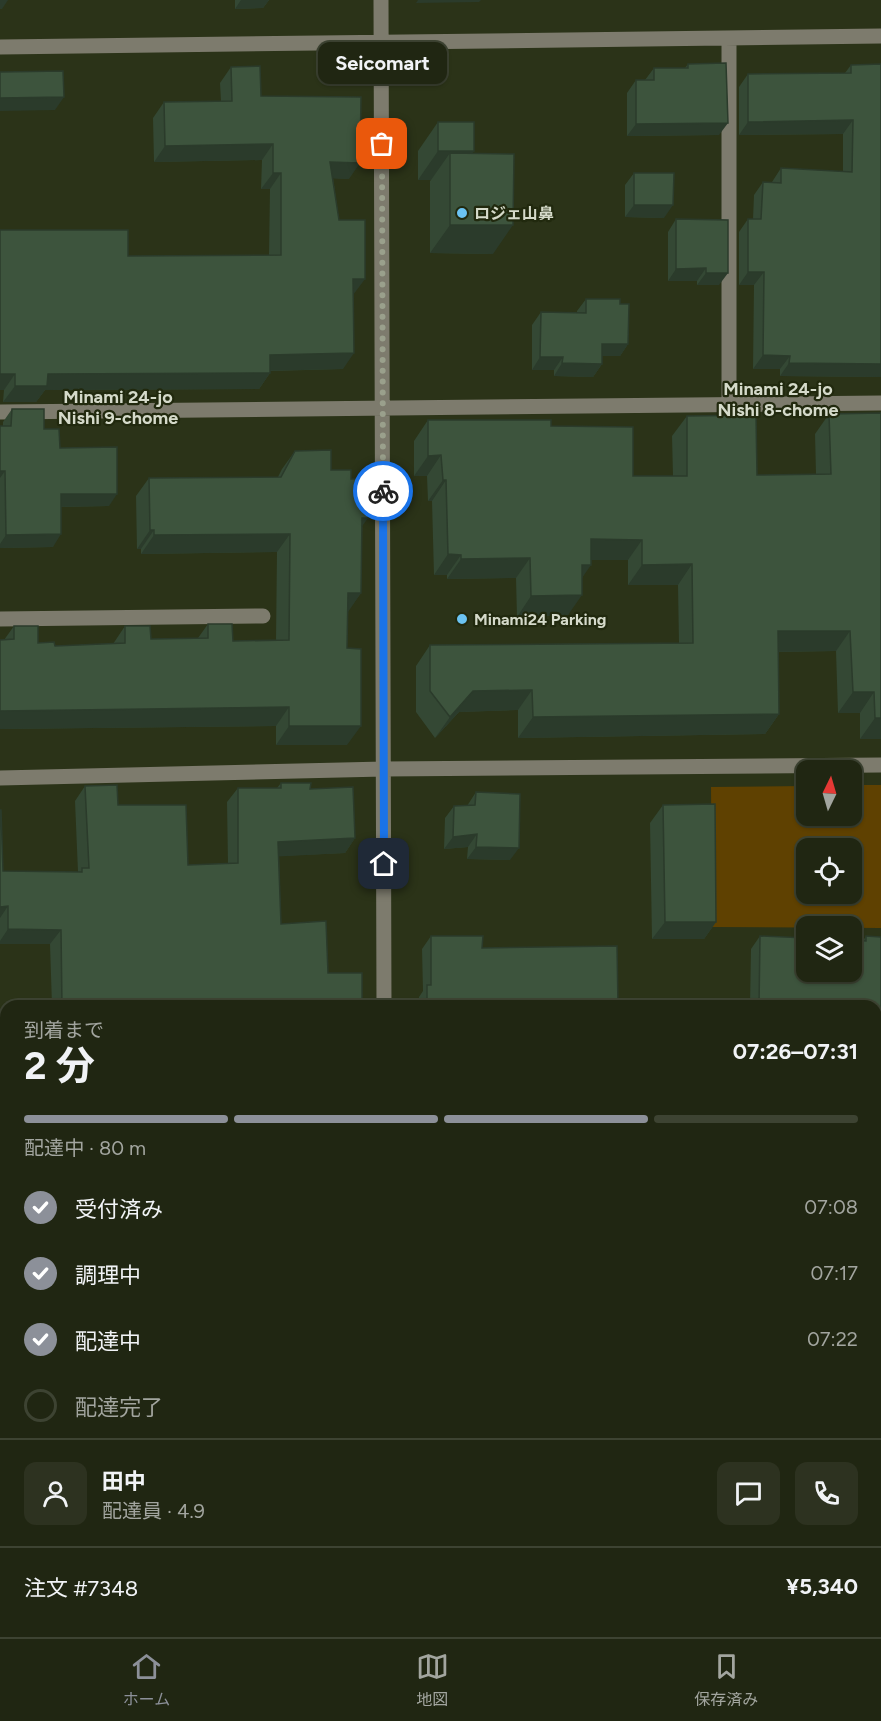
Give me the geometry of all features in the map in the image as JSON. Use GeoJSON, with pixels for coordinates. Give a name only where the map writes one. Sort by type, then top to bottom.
{"type":"FeatureCollection","features":[{"type":"Feature","properties":{"kind":"street"},"geometry":{"type":"LineString","coordinates":[[381,0],[384,1000]]}},
{"type":"Feature","properties":{"kind":"street"},"geometry":{"type":"LineString","coordinates":[[0,47],[881,36]]}},
{"type":"Feature","properties":{"kind":"street"},"geometry":{"type":"LineString","coordinates":[[729,38],[729,405]]}},
{"type":"Feature","properties":{"kind":"street"},"geometry":{"type":"LineString","coordinates":[[0,412],[881,404]]}},
{"type":"Feature","properties":{"kind":"street"},"geometry":{"type":"LineString","coordinates":[[0,619],[263,616]]}},
{"type":"Feature","properties":{"kind":"street"},"geometry":{"type":"LineString","coordinates":[[0,778],[384,769],[881,765]]}},
{"type":"Feature","properties":{"kind":"shaded area"},"geometry":{"type":"Polygon","coordinates":[[[862,785],[881,785],[881,928],[862,928],[862,916],[796,916],[796,927],[712,927],[711,787],[796,786],[796,826],[862,826],[862,785]]]}},
{"type":"Feature","properties":{"kind":"building"},"geometry":{"type":"Polygon","coordinates":[[[726,63],[728,123],[636,124],[636,80],[654,80],[654,68],[688,68],[688,64],[726,63]]]}},
{"type":"Feature","properties":{"kind":"building"},"geometry":{"type":"Polygon","coordinates":[[[881,64],[881,364],[789,363],[790,356],[763,355],[764,272],[748,272],[748,219],[761,219],[763,182],[781,183],[781,168],[852,172],[853,120],[748,122],[748,74],[851,73],[851,65],[881,64]]]}},
{"type":"Feature","properties":{"kind":"building"},"geometry":{"type":"Polygon","coordinates":[[[260,66],[261,96],[361,97],[360,163],[330,162],[339,220],[365,220],[365,279],[353,279],[354,353],[270,355],[270,373],[48,374],[47,386],[15,386],[15,374],[0,374],[0,230],[128,230],[128,256],[281,255],[281,173],[273,173],[273,144],[165,146],[164,102],[232,101],[231,67],[260,66]]]}},
{"type":"Feature","properties":{"kind":"building"},"geometry":{"type":"Polygon","coordinates":[[[63,71],[64,97],[0,98],[0,72],[63,71]]]}},
{"type":"Feature","properties":{"kind":"building"},"geometry":{"type":"Polygon","coordinates":[[[438,122],[474,122],[474,151],[438,151],[438,122]]]}},
{"type":"Feature","properties":{"kind":"building"},"geometry":{"type":"Polygon","coordinates":[[[450,153],[514,154],[513,225],[450,225],[450,153]]]}},
{"type":"Feature","properties":{"kind":"building"},"geometry":{"type":"Polygon","coordinates":[[[634,173],[674,173],[673,205],[634,205],[634,173]]]}},
{"type":"Feature","properties":{"kind":"building"},"geometry":{"type":"Polygon","coordinates":[[[676,219],[728,220],[728,273],[706,273],[706,268],[676,269],[676,219]]]}},
{"type":"Feature","properties":{"kind":"building"},"geometry":{"type":"Polygon","coordinates":[[[586,299],[620,299],[620,304],[629,304],[628,344],[602,344],[602,364],[562,363],[563,357],[540,357],[541,312],[586,313],[586,299]]]}},
{"type":"Feature","properties":{"kind":"building"},"geometry":{"type":"Polygon","coordinates":[[[12,409],[44,409],[44,429],[59,429],[60,448],[117,447],[117,494],[61,494],[61,534],[6,535],[5,471],[0,471],[0,426],[11,426],[12,409]]]}},
{"type":"Feature","properties":{"kind":"building"},"geometry":{"type":"Polygon","coordinates":[[[881,413],[881,718],[875,718],[874,692],[853,692],[850,631],[778,631],[779,714],[533,717],[532,690],[473,691],[450,717],[430,691],[430,645],[693,643],[692,564],[642,565],[642,540],[591,539],[591,565],[582,565],[582,595],[531,596],[530,558],[461,559],[461,555],[448,554],[446,480],[443,480],[441,455],[428,456],[428,420],[551,420],[551,426],[633,427],[633,476],[687,476],[687,416],[756,415],[757,475],[831,474],[829,414],[881,413]]]}},
{"type":"Feature","properties":{"kind":"building"},"geometry":{"type":"Polygon","coordinates":[[[331,450],[331,470],[351,470],[351,479],[368,479],[368,518],[362,518],[361,593],[348,593],[347,648],[361,649],[361,726],[289,726],[289,707],[0,711],[0,640],[14,639],[14,626],[38,626],[38,643],[54,642],[55,646],[125,643],[125,626],[150,626],[151,639],[208,638],[208,624],[232,624],[233,641],[289,640],[290,534],[154,535],[154,530],[150,530],[149,478],[281,477],[295,451],[331,450]]]}},
{"type":"Feature","properties":{"kind":"building"},"geometry":{"type":"Polygon","coordinates":[[[281,783],[311,783],[310,789],[353,787],[355,838],[278,842],[281,924],[326,921],[328,973],[362,973],[362,1000],[62,1000],[61,930],[8,929],[8,906],[0,907],[0,810],[3,871],[82,872],[82,868],[89,868],[85,786],[117,785],[118,805],[186,805],[188,865],[238,863],[238,788],[281,788],[281,783]]]}},
{"type":"Feature","properties":{"kind":"building"},"geometry":{"type":"Polygon","coordinates":[[[476,792],[520,794],[519,848],[476,847],[477,834],[453,837],[454,806],[475,805],[476,792]]]}},
{"type":"Feature","properties":{"kind":"building"},"geometry":{"type":"Polygon","coordinates":[[[715,804],[716,922],[665,922],[663,805],[715,804]]]}},
{"type":"Feature","properties":{"kind":"building"},"geometry":{"type":"Polygon","coordinates":[[[431,936],[483,936],[482,948],[617,946],[618,1000],[427,1000],[427,985],[431,985],[431,936]]]}},
{"type":"Feature","properties":{"kind":"building"},"geometry":{"type":"Polygon","coordinates":[[[760,936],[796,938],[796,982],[862,982],[862,941],[866,941],[866,936],[881,937],[881,1000],[759,1000],[760,936]]]}},
{"type":"Feature","properties":{"kind":"way so far"},"geometry":{"type":"LineString","coordinates":[[382,144],[383,491]]}},
{"type":"Feature","properties":{"kind":"place","name":"Seicomart"},"geometry":{"type":"Point","coordinates":[382,144]}},
{"type":"Feature","properties":{"kind":"place","name":"ロジェ山鼻"},"geometry":{"type":"Point","coordinates":[462,213]}},
{"type":"Feature","properties":{"kind":"place","name":"Minami24 Parking"},"geometry":{"type":"Point","coordinates":[462,619]}},
{"type":"Feature","properties":{"kind":"district","name":"Minami 24-jo Nishi 8-chome"},"geometry":{"type":"Point","coordinates":[778,399]}},
{"type":"Feature","properties":{"kind":"district","name":"Minami 24-jo Nishi 9-chome"},"geometry":{"type":"Point","coordinates":[118,407]}},
{"type":"Feature","properties":{"kind":"route"},"geometry":{"type":"LineString","coordinates":[[383,491],[384,864]]}}]}
